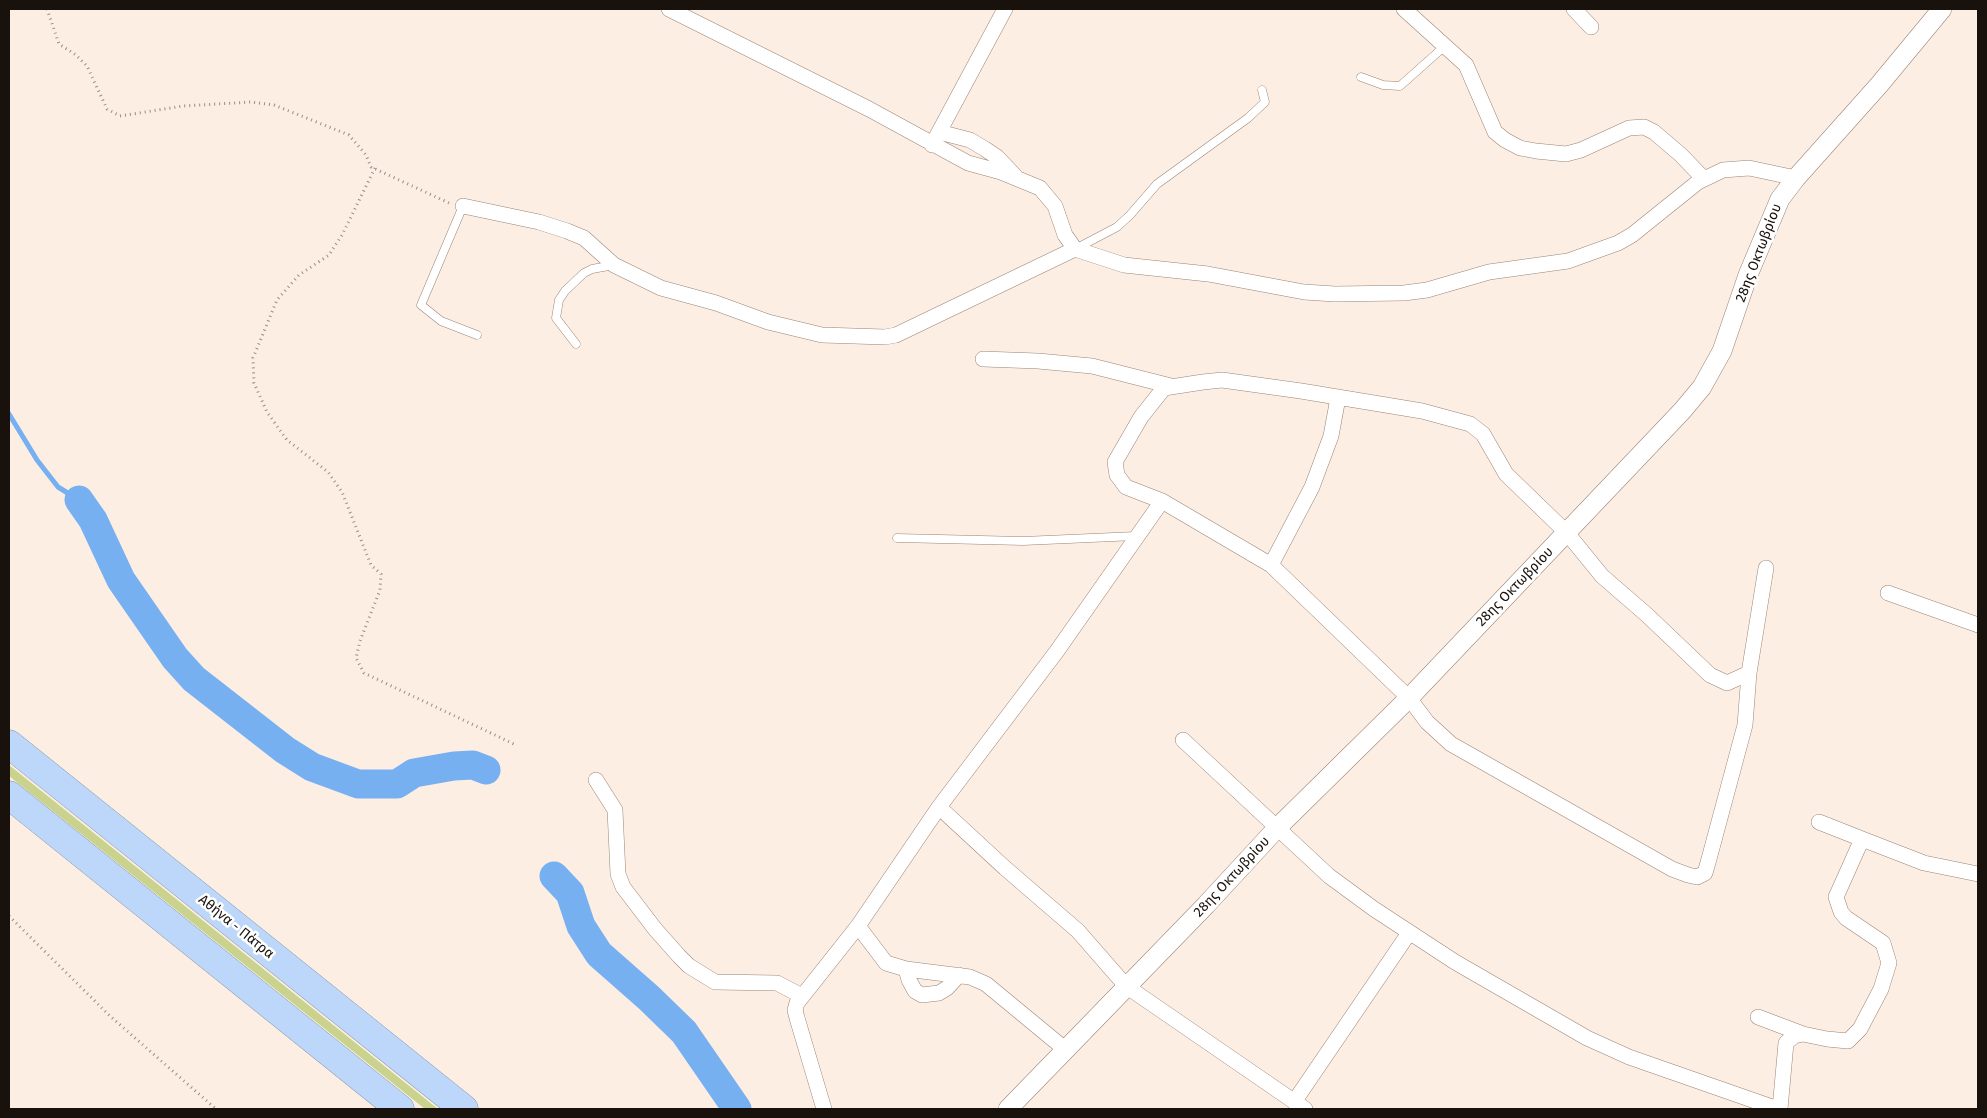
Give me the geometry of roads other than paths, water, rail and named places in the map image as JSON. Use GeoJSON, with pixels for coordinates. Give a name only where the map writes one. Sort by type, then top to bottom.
{"type":"FeatureCollection","features":[{"type":"Feature","properties":{"kind":"highway","name":"Αθήνα - Πάτρα"},"geometry":{"type":"LineString","coordinates":[[9,744],[464,1109]]}},
{"type":"Feature","properties":{"kind":"highway"},"geometry":{"type":"LineString","coordinates":[[9,796],[400,1109]]}},
{"type":"Feature","properties":{"kind":"street"},"geometry":{"type":"LineString","coordinates":[[669,9],[870,109],[936,138],[968,163],[1040,188],[1056,206],[1066,235],[1075,249],[1124,265],[1208,274],[1304,292],[1335,294],[1404,293],[1427,290],[1489,272],[1568,261],[1605,250],[1632,235],[1665,206],[1704,179],[1723,170],[1742,168],[1796,178]]}},
{"type":"Feature","properties":{"kind":"street"},"geometry":{"type":"LineString","coordinates":[[936,138],[1005,9]]}},
{"type":"Feature","properties":{"kind":"street"},"geometry":{"type":"LineString","coordinates":[[1404,9],[1466,65],[1495,132],[1505,140],[1520,148],[1566,154],[1581,150],[1629,128],[1644,127],[1661,138],[1704,179]]}},
{"type":"Feature","properties":{"kind":"street"},"geometry":{"type":"LineString","coordinates":[[1574,9],[1590,27]]}},
{"type":"Feature","properties":{"kind":"street","name":"28ης Οκτωβρίου"},"geometry":{"type":"LineString","coordinates":[[1008,1109],[1206,905],[1278,827],[1409,698],[1660,437],[1702,387],[1722,352],[1767,227],[1780,199],[1942,9]]}},
{"type":"Feature","properties":{"kind":"street"},"geometry":{"type":"LineString","coordinates":[[936,138],[970,140],[997,156],[1018,179]]}},
{"type":"Feature","properties":{"kind":"street"},"geometry":{"type":"LineString","coordinates":[[464,206],[540,222],[584,238],[614,265],[661,288],[716,303],[795,330],[822,334],[885,337],[896,335],[1075,249]]}},
{"type":"Feature","properties":{"kind":"street"},"geometry":{"type":"LineString","coordinates":[[983,359],[1038,361],[1092,366],[1171,386],[1222,380],[1422,411],[1470,424],[1484,434],[1506,474],[1567,533],[1602,576],[1654,621],[1710,676],[1727,683],[1750,673]]}},
{"type":"Feature","properties":{"kind":"street"},"geometry":{"type":"LineString","coordinates":[[1171,386],[1159,393],[1141,417],[1115,462],[1117,475],[1126,487],[1162,501],[1271,565],[1409,698],[1427,722],[1451,744],[1672,869],[1697,877],[1705,873],[1745,725],[1750,673],[1766,568]]}},
{"type":"Feature","properties":{"kind":"street"},"geometry":{"type":"LineString","coordinates":[[1271,565],[1318,473],[1331,436],[1338,398]]}},
{"type":"Feature","properties":{"kind":"street"},"geometry":{"type":"LineString","coordinates":[[824,1109],[795,1010],[802,996],[858,926],[939,807],[1057,650],[1162,501]]}},
{"type":"Feature","properties":{"kind":"street"},"geometry":{"type":"LineString","coordinates":[[1888,593],[1978,625]]}},
{"type":"Feature","properties":{"kind":"street"},"geometry":{"type":"LineString","coordinates":[[1183,740],[1329,876],[1409,933],[1503,992],[1587,1038],[1629,1058],[1779,1109],[1786,1043],[1794,1036],[1803,1034]]}},
{"type":"Feature","properties":{"kind":"street"},"geometry":{"type":"LineString","coordinates":[[596,780],[615,810],[618,874],[623,887],[655,929],[680,956],[695,971],[715,982],[777,983],[802,996]]}},
{"type":"Feature","properties":{"kind":"street"},"geometry":{"type":"LineString","coordinates":[[939,807],[1078,931],[1126,986],[1292,1104],[1409,933]]}},
{"type":"Feature","properties":{"kind":"street"},"geometry":{"type":"LineString","coordinates":[[1819,822],[1924,863],[1978,874]]}},
{"type":"Feature","properties":{"kind":"street"},"geometry":{"type":"LineString","coordinates":[[1758,1017],[1803,1034],[1848,1041],[1860,1029],[1880,989],[1889,963],[1883,943],[1846,918],[1841,912],[1836,897],[1862,839]]}},
{"type":"Feature","properties":{"kind":"street"},"geometry":{"type":"LineString","coordinates":[[858,926],[886,963],[906,969],[960,975],[986,984],[1066,1050]]}},
{"type":"Feature","properties":{"kind":"street"},"geometry":{"type":"LineString","coordinates":[[906,969],[908,980],[915,991],[922,995],[939,993],[960,975]]}},
{"type":"Feature","properties":{"kind":"lane"},"geometry":{"type":"LineString","coordinates":[[1361,77],[1384,85],[1400,86],[1446,45]]}},
{"type":"Feature","properties":{"kind":"lane"},"geometry":{"type":"LineString","coordinates":[[1075,249],[1117,227],[1157,184],[1248,118],[1265,102],[1262,90]]}},
{"type":"Feature","properties":{"kind":"lane"},"geometry":{"type":"LineString","coordinates":[[464,206],[422,305],[441,321],[477,335]]}},
{"type":"Feature","properties":{"kind":"lane"},"geometry":{"type":"LineString","coordinates":[[576,344],[556,318],[559,300],[565,291],[584,273],[592,269],[614,265]]}},
{"type":"Feature","properties":{"kind":"lane"},"geometry":{"type":"LineString","coordinates":[[897,538],[1023,541],[1136,536]]}},
{"type":"Feature","properties":{"kind":"waterway"},"geometry":{"type":"LineString","coordinates":[[9,414],[37,460],[58,487],[79,500]]}},
{"type":"Feature","properties":{"kind":"waterway"},"geometry":{"type":"LineString","coordinates":[[79,500],[93,520],[121,580],[175,658],[194,679],[285,750],[312,767],[358,784],[397,784],[414,773],[454,766],[473,765],[486,770]]}},
{"type":"Feature","properties":{"kind":"waterway"},"geometry":{"type":"LineString","coordinates":[[554,876],[570,893],[581,926],[599,954],[684,1032],[737,1109]]}}]}
